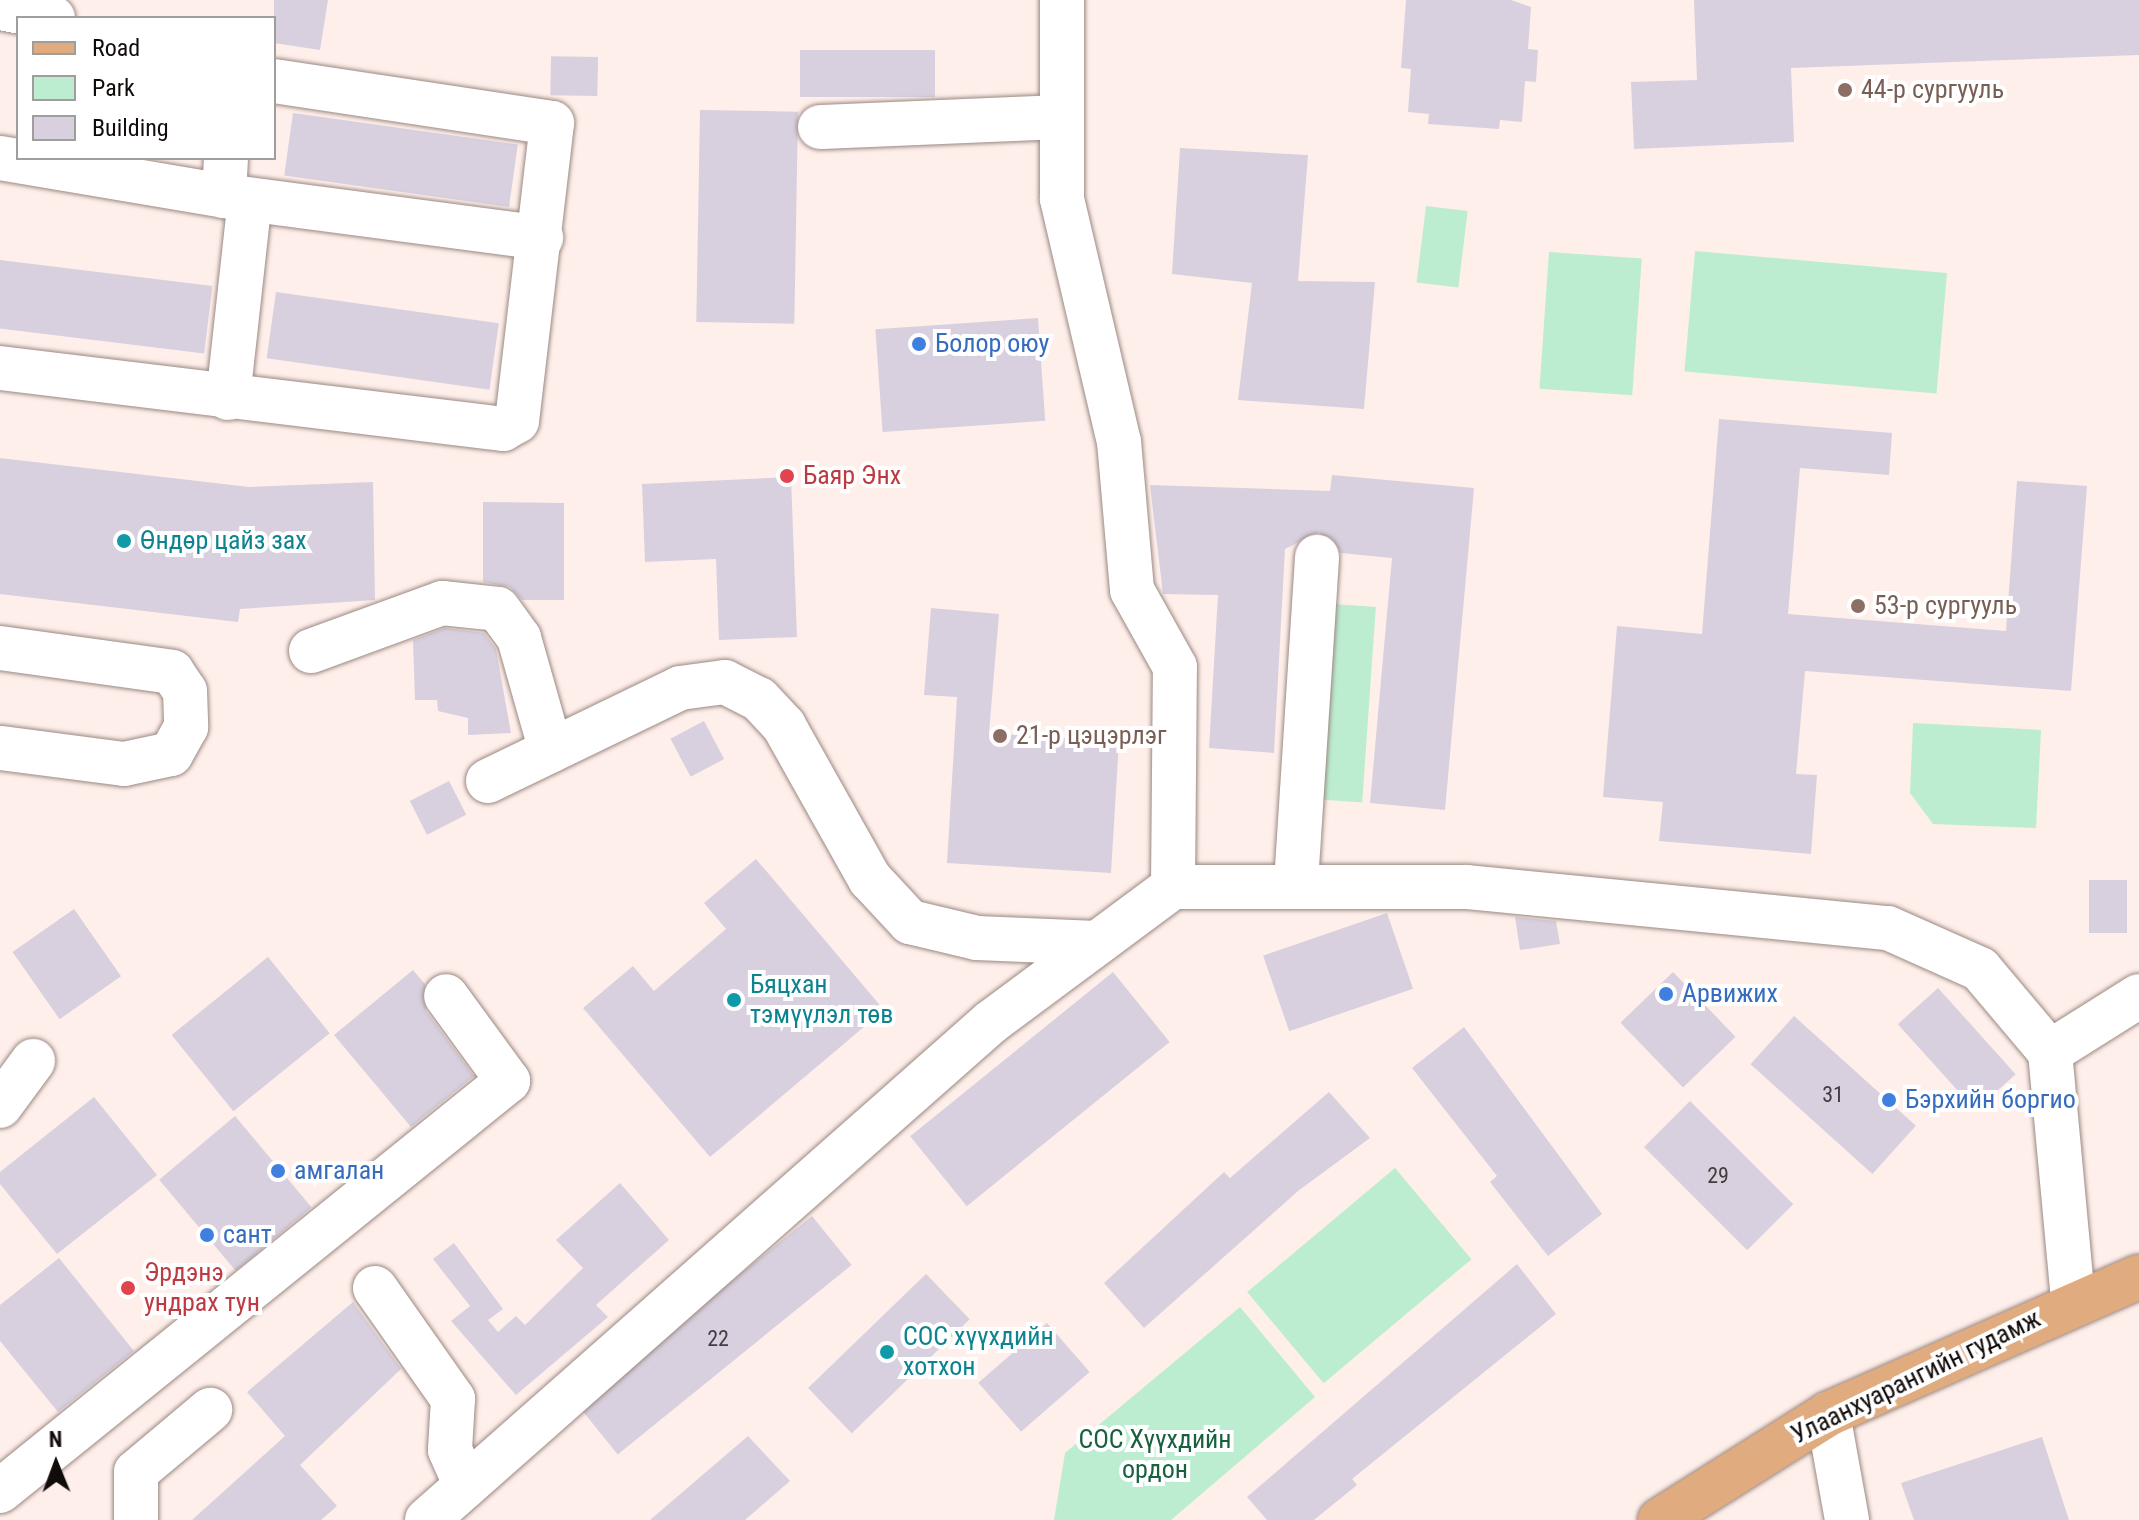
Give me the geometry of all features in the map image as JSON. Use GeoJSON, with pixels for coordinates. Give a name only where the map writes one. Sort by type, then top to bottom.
{"type":"FeatureCollection","features":[{"type":"Feature","properties":{"kind":"main road","name":"Улаанхуарангийн гудамж"},"geometry":{"type":"LineString","coordinates":[[1660,1520],[1828,1414],[2073,1302],[2139,1277]]}},
{"type":"Feature","properties":{"kind":"street"},"geometry":{"type":"LineString","coordinates":[[1062,0],[1057,117],[1062,199],[1119,442],[1132,590],[1175,667],[1173,887]]}},
{"type":"Feature","properties":{"kind":"street"},"geometry":{"type":"LineString","coordinates":[[0,8],[42,16]]}},
{"type":"Feature","properties":{"kind":"street"},"geometry":{"type":"LineString","coordinates":[[0,368],[503,429],[517,421],[522,405],[552,123],[276,81]]}},
{"type":"Feature","properties":{"kind":"street"},"geometry":{"type":"LineString","coordinates":[[820,127],[1057,117]]}},
{"type":"Feature","properties":{"kind":"street"},"geometry":{"type":"LineString","coordinates":[[17,160],[233,185],[541,238]]}},
{"type":"Feature","properties":{"kind":"street"},"geometry":{"type":"LineString","coordinates":[[228,398],[233,185]]}},
{"type":"Feature","properties":{"kind":"street"},"geometry":{"type":"LineString","coordinates":[[1296,883],[1317,557]]}},
{"type":"Feature","properties":{"kind":"street"},"geometry":{"type":"LineString","coordinates":[[311,651],[442,603],[498,609],[516,630],[551,751]]}},
{"type":"Feature","properties":{"kind":"street"},"geometry":{"type":"LineString","coordinates":[[0,648],[172,672],[185,691],[186,727],[171,754],[124,764],[0,748]]}},
{"type":"Feature","properties":{"kind":"street"},"geometry":{"type":"LineString","coordinates":[[488,781],[680,688],[725,682],[759,699],[784,726],[870,879],[910,922],[977,938],[1097,943]]}},
{"type":"Feature","properties":{"kind":"street"},"geometry":{"type":"LineString","coordinates":[[427,1520],[991,1022],[1173,887],[1296,883],[1467,887],[1888,928],[1980,969],[2050,1052],[2073,1302]]}},
{"type":"Feature","properties":{"kind":"street"},"geometry":{"type":"LineString","coordinates":[[0,1491],[508,1081],[446,996]]}},
{"type":"Feature","properties":{"kind":"street"},"geometry":{"type":"LineString","coordinates":[[2050,1052],[2139,996]]}},
{"type":"Feature","properties":{"kind":"street"},"geometry":{"type":"LineString","coordinates":[[0,1106],[33,1061]]}},
{"type":"Feature","properties":{"kind":"street"},"geometry":{"type":"LineString","coordinates":[[375,1288],[453,1399],[450,1450],[466,1486]]}},
{"type":"Feature","properties":{"kind":"street"},"geometry":{"type":"LineString","coordinates":[[136,1520],[136,1472],[210,1410]]}},
{"type":"Feature","properties":{"kind":"street"},"geometry":{"type":"LineString","coordinates":[[1828,1414],[1847,1520]]}},
{"type":"Feature","properties":{"kind":"green space"},"geometry":{"type":"Polygon","coordinates":[[[1426,206],[1468,211],[1458,288],[1417,282],[1426,206]]]}},
{"type":"Feature","properties":{"kind":"green space"},"geometry":{"type":"Polygon","coordinates":[[[1695,251],[1947,273],[1936,394],[1684,372],[1695,251]]]}},
{"type":"Feature","properties":{"kind":"green space"},"geometry":{"type":"Polygon","coordinates":[[[1549,252],[1642,258],[1632,395],[1539,389],[1549,252]]]}},
{"type":"Feature","properties":{"kind":"green space"},"geometry":{"type":"Polygon","coordinates":[[[1320,603],[1376,607],[1362,802],[1306,799],[1320,603]]]}},
{"type":"Feature","properties":{"kind":"green space"},"geometry":{"type":"Polygon","coordinates":[[[1913,723],[2041,730],[2036,828],[1933,824],[1910,793],[1913,723]]]}},
{"type":"Feature","properties":{"kind":"green space"},"geometry":{"type":"Polygon","coordinates":[[[1395,1168],[1471,1259],[1324,1383],[1247,1292],[1395,1168]]]}},
{"type":"Feature","properties":{"kind":"green space","name":"СОС Хүүхдийн ордон"},"geometry":{"type":"Polygon","coordinates":[[[1240,1307],[1315,1397],[1171,1520],[1054,1520],[1065,1453],[1240,1307]]]}},
{"type":"Feature","properties":{"kind":"building"},"geometry":{"type":"Polygon","coordinates":[[[274,0],[328,0],[320,50],[276,43],[274,0]]]}},
{"type":"Feature","properties":{"kind":"building"},"geometry":{"type":"Polygon","coordinates":[[[1406,0],[1511,0],[1531,7],[1528,49],[1538,50],[1536,82],[1525,81],[1522,122],[1500,120],[1499,129],[1428,124],[1429,114],[1408,112],[1411,69],[1401,68],[1406,0]]]}},
{"type":"Feature","properties":{"kind":"building"},"geometry":{"type":"Polygon","coordinates":[[[1694,0],[2139,0],[2139,55],[1791,68],[1794,142],[1634,149],[1631,82],[1697,80],[1694,0]]]}},
{"type":"Feature","properties":{"kind":"building"},"geometry":{"type":"Polygon","coordinates":[[[800,50],[935,50],[935,97],[800,97],[800,50]]]}},
{"type":"Feature","properties":{"kind":"building"},"geometry":{"type":"Polygon","coordinates":[[[551,56],[598,57],[597,96],[550,95],[551,56]]]}},
{"type":"Feature","properties":{"kind":"building"},"geometry":{"type":"Polygon","coordinates":[[[700,110],[798,112],[794,324],[696,322],[700,110]]]}},
{"type":"Feature","properties":{"kind":"building"},"geometry":{"type":"Polygon","coordinates":[[[293,113],[518,145],[509,207],[284,175],[293,113]]]}},
{"type":"Feature","properties":{"kind":"building"},"geometry":{"type":"Polygon","coordinates":[[[1180,148],[1308,155],[1298,281],[1375,282],[1364,409],[1238,400],[1252,283],[1172,274],[1180,148]]]}},
{"type":"Feature","properties":{"kind":"building"},"geometry":{"type":"Polygon","coordinates":[[[0,260],[212,286],[204,354],[0,329],[0,260]]]}},
{"type":"Feature","properties":{"kind":"building"},"geometry":{"type":"Polygon","coordinates":[[[276,292],[499,323],[489,390],[267,358],[276,292]]]}},
{"type":"Feature","properties":{"kind":"building"},"geometry":{"type":"Polygon","coordinates":[[[1038,318],[1045,421],[883,432],[875,329],[1038,318]]]}},
{"type":"Feature","properties":{"kind":"building"},"geometry":{"type":"Polygon","coordinates":[[[1719,419],[1892,433],[1889,475],[1800,468],[1788,614],[2006,631],[2017,481],[2087,486],[2071,691],[1805,671],[1796,774],[1817,775],[1811,854],[1659,841],[1663,802],[1603,797],[1617,626],[1702,634],[1719,419]]]}},
{"type":"Feature","properties":{"kind":"building","name":"Өндөр цайз зах"},"geometry":{"type":"Polygon","coordinates":[[[0,458],[249,487],[373,482],[375,600],[240,609],[238,622],[0,594],[0,458]]]}},
{"type":"Feature","properties":{"kind":"building"},"geometry":{"type":"Polygon","coordinates":[[[1332,475],[1474,488],[1445,810],[1370,803],[1392,558],[1341,553],[1319,532],[1285,549],[1274,753],[1209,748],[1218,595],[1163,594],[1150,485],[1330,491],[1332,475]]]}},
{"type":"Feature","properties":{"kind":"building"},"geometry":{"type":"Polygon","coordinates":[[[791,477],[797,637],[719,640],[716,559],[645,562],[642,484],[791,477]]]}},
{"type":"Feature","properties":{"kind":"building"},"geometry":{"type":"Polygon","coordinates":[[[483,502],[564,503],[564,600],[522,600],[510,587],[483,582],[483,502]]]}},
{"type":"Feature","properties":{"kind":"building"},"geometry":{"type":"Polygon","coordinates":[[[931,608],[999,614],[989,733],[1119,741],[1111,873],[947,863],[957,697],[924,695],[931,608]]]}},
{"type":"Feature","properties":{"kind":"building"},"geometry":{"type":"Polygon","coordinates":[[[445,628],[484,633],[496,649],[511,733],[468,735],[468,718],[438,711],[437,700],[415,700],[413,640],[445,628]]]}},
{"type":"Feature","properties":{"kind":"building"},"geometry":{"type":"Polygon","coordinates":[[[704,721],[724,759],[691,777],[670,739],[704,721]]]}},
{"type":"Feature","properties":{"kind":"building"},"geometry":{"type":"Polygon","coordinates":[[[449,781],[466,815],[427,835],[410,801],[449,781]]]}},
{"type":"Feature","properties":{"kind":"building","name":"Бяцхан тэмүүлэл төв"},"geometry":{"type":"Polygon","coordinates":[[[756,859],[884,1010],[710,1157],[583,1008],[633,966],[654,991],[726,929],[704,903],[756,859]]]}},
{"type":"Feature","properties":{"kind":"building"},"geometry":{"type":"Polygon","coordinates":[[[2089,880],[2127,880],[2127,933],[2089,933],[2089,880]]]}},
{"type":"Feature","properties":{"kind":"building"},"geometry":{"type":"Polygon","coordinates":[[[74,909],[121,976],[60,1019],[13,952],[74,909]]]}},
{"type":"Feature","properties":{"kind":"building"},"geometry":{"type":"Polygon","coordinates":[[[1387,913],[1413,989],[1289,1031],[1263,956],[1387,913]]]}},
{"type":"Feature","properties":{"kind":"building"},"geometry":{"type":"Polygon","coordinates":[[[1515,917],[1556,921],[1560,944],[1520,950],[1515,917]]]}},
{"type":"Feature","properties":{"kind":"building"},"geometry":{"type":"Polygon","coordinates":[[[268,957],[330,1033],[233,1111],[172,1035],[268,957]]]}},
{"type":"Feature","properties":{"kind":"building"},"geometry":{"type":"Polygon","coordinates":[[[413,970],[425,984],[426,1011],[474,1076],[411,1127],[334,1035],[413,970]]]}},
{"type":"Feature","properties":{"kind":"building"},"geometry":{"type":"Polygon","coordinates":[[[1113,972],[1170,1042],[967,1206],[910,1136],[1113,972]]]}},
{"type":"Feature","properties":{"kind":"building"},"geometry":{"type":"Polygon","coordinates":[[[1673,972],[1736,1037],[1683,1087],[1620,1023],[1673,972]]]}},
{"type":"Feature","properties":{"kind":"building"},"geometry":{"type":"Polygon","coordinates":[[[1938,988],[2016,1074],[1975,1110],[1898,1024],[1938,988]]]}},
{"type":"Feature","properties":{"kind":"building"},"geometry":{"type":"Polygon","coordinates":[[[1794,1016],[1916,1126],[1872,1174],[1751,1064],[1794,1016]]]}},
{"type":"Feature","properties":{"kind":"building"},"geometry":{"type":"Polygon","coordinates":[[[1464,1027],[1602,1214],[1548,1256],[1490,1182],[1497,1176],[1412,1068],[1464,1027]]]}},
{"type":"Feature","properties":{"kind":"building"},"geometry":{"type":"Polygon","coordinates":[[[1329,1092],[1370,1138],[1298,1191],[1144,1328],[1104,1283],[1224,1172],[1230,1178],[1329,1092]]]}},
{"type":"Feature","properties":{"kind":"building"},"geometry":{"type":"Polygon","coordinates":[[[94,1097],[157,1175],[57,1254],[0,1184],[0,1172],[94,1097]]]}},
{"type":"Feature","properties":{"kind":"building"},"geometry":{"type":"Polygon","coordinates":[[[1690,1101],[1793,1204],[1747,1250],[1644,1147],[1690,1101]]]}},
{"type":"Feature","properties":{"kind":"building"},"geometry":{"type":"Polygon","coordinates":[[[235,1116],[311,1207],[236,1271],[159,1180],[235,1116]]]}},
{"type":"Feature","properties":{"kind":"building"},"geometry":{"type":"Polygon","coordinates":[[[620,1183],[669,1240],[596,1305],[608,1317],[516,1395],[451,1321],[470,1306],[433,1259],[454,1243],[503,1309],[488,1320],[498,1332],[516,1316],[525,1325],[583,1268],[556,1240],[620,1183]]]}},
{"type":"Feature","properties":{"kind":"building"},"geometry":{"type":"Polygon","coordinates":[[[812,1216],[852,1265],[618,1454],[578,1405],[812,1216]]]}},
{"type":"Feature","properties":{"kind":"building"},"geometry":{"type":"Polygon","coordinates":[[[59,1258],[134,1351],[58,1412],[0,1341],[0,1305],[59,1258]]]}},
{"type":"Feature","properties":{"kind":"building"},"geometry":{"type":"Polygon","coordinates":[[[1517,1264],[1556,1314],[1352,1479],[1357,1485],[1314,1520],[1267,1520],[1247,1497],[1517,1264]]]}},
{"type":"Feature","properties":{"kind":"building","name":"СОС хүүхдийн хотхон"},"geometry":{"type":"Polygon","coordinates":[[[926,1274],[970,1319],[852,1433],[808,1388],[926,1274]]]}},
{"type":"Feature","properties":{"kind":"building"},"geometry":{"type":"Polygon","coordinates":[[[353,1302],[401,1369],[300,1465],[337,1506],[321,1520],[192,1520],[285,1436],[247,1392],[353,1302]]]}},
{"type":"Feature","properties":{"kind":"building"},"geometry":{"type":"Polygon","coordinates":[[[1047,1323],[1090,1372],[1021,1432],[978,1383],[1047,1323]]]}},
{"type":"Feature","properties":{"kind":"building"},"geometry":{"type":"Polygon","coordinates":[[[748,1436],[790,1481],[745,1520],[650,1520],[748,1436]]]}},
{"type":"Feature","properties":{"kind":"building"},"geometry":{"type":"Polygon","coordinates":[[[2042,1437],[2069,1520],[1914,1520],[1901,1483],[2042,1437]]]}},
{"type":"Feature","properties":{"kind":"place","name":"44-р сургууль"},"geometry":{"type":"Point","coordinates":[1845,90]}},
{"type":"Feature","properties":{"kind":"place","name":"Болор оюу"},"geometry":{"type":"Point","coordinates":[919,344]}},
{"type":"Feature","properties":{"kind":"place","name":"Баяр Энх"},"geometry":{"type":"Point","coordinates":[787,476]}},
{"type":"Feature","properties":{"kind":"place","name":"Өндөр цайз зах"},"geometry":{"type":"Point","coordinates":[124,541]}},
{"type":"Feature","properties":{"kind":"place","name":"53-р сургууль"},"geometry":{"type":"Point","coordinates":[1858,606]}},
{"type":"Feature","properties":{"kind":"place","name":"21-р цэцэрлэг"},"geometry":{"type":"Point","coordinates":[1000,736]}},
{"type":"Feature","properties":{"kind":"place","name":"Арвижих"},"geometry":{"type":"Point","coordinates":[1666,994]}},
{"type":"Feature","properties":{"kind":"place","name":"Бяцхан тэмүүлэл төв"},"geometry":{"type":"Point","coordinates":[734,1000]}},
{"type":"Feature","properties":{"kind":"place","name":"Бэрхийн боргио"},"geometry":{"type":"Point","coordinates":[1889,1100]}},
{"type":"Feature","properties":{"kind":"place","name":"амгалан"},"geometry":{"type":"Point","coordinates":[278,1171]}},
{"type":"Feature","properties":{"kind":"place","name":"сант"},"geometry":{"type":"Point","coordinates":[207,1235]}},
{"type":"Feature","properties":{"kind":"place","name":"Эрдэнэ ундрах тун"},"geometry":{"type":"Point","coordinates":[128,1288]}},
{"type":"Feature","properties":{"kind":"place","name":"СОС хүүхдийн хотхон"},"geometry":{"type":"Point","coordinates":[887,1352]}}]}
